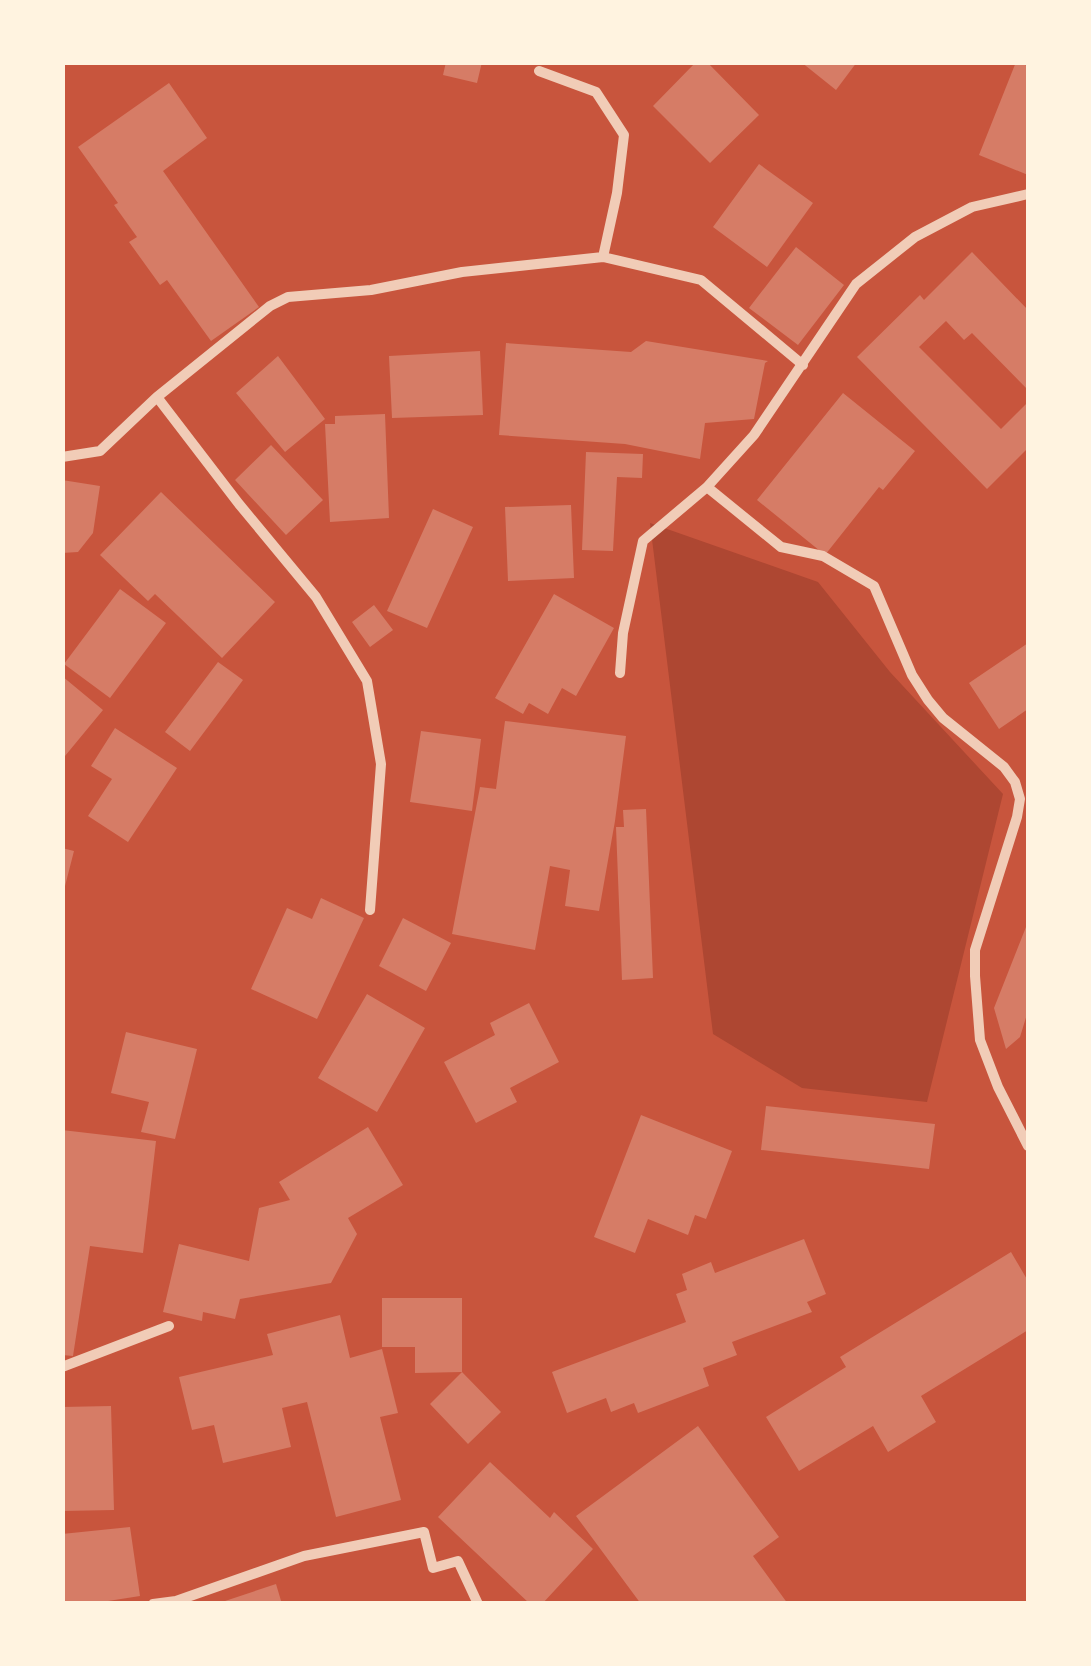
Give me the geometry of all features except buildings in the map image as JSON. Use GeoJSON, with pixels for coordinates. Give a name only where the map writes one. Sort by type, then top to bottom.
{"type":"FeatureCollection","features":[{"type":"Feature","properties":{"kind":"street"},"geometry":{"type":"LineString","coordinates":[[539,70],[596,92],[624,136],[603,257]]}},
{"type":"Feature","properties":{"kind":"street"},"geometry":{"type":"LineString","coordinates":[[620,673],[623,633],[643,541],[707,487],[754,435],[856,284],[915,238],[972,207],[1028,194]]}},
{"type":"Feature","properties":{"kind":"street"},"geometry":{"type":"LineString","coordinates":[[62,457],[100,450],[189,370],[270,306],[288,297],[371,290],[462,272],[603,257],[701,280],[803,365]]}},
{"type":"Feature","properties":{"kind":"street"},"geometry":{"type":"LineString","coordinates":[[157,397],[316,597],[367,681],[381,764],[370,910]]}},
{"type":"Feature","properties":{"kind":"street"},"geometry":{"type":"LineString","coordinates":[[707,487],[782,547],[824,556],[874,586],[912,676],[928,700],[943,718],[1004,766],[1016,782],[1020,799],[1018,817],[975,950],[975,976],[980,1040],[1028,1146]]}},
{"type":"Feature","properties":{"kind":"street"},"geometry":{"type":"LineString","coordinates":[[62,1368],[169,1326]]}},
{"type":"Feature","properties":{"kind":"street"},"geometry":{"type":"LineString","coordinates":[[154,1604],[176,1601],[304,1556],[424,1532],[433,1568],[458,1562],[478,1604]]}},
{"type":"Feature","properties":{"kind":"shaded area"},"geometry":{"type":"Polygon","coordinates":[[[650,523],[818,582],[890,672],[1003,794],[927,1102],[802,1088],[713,1034],[650,523]]]}}]}
